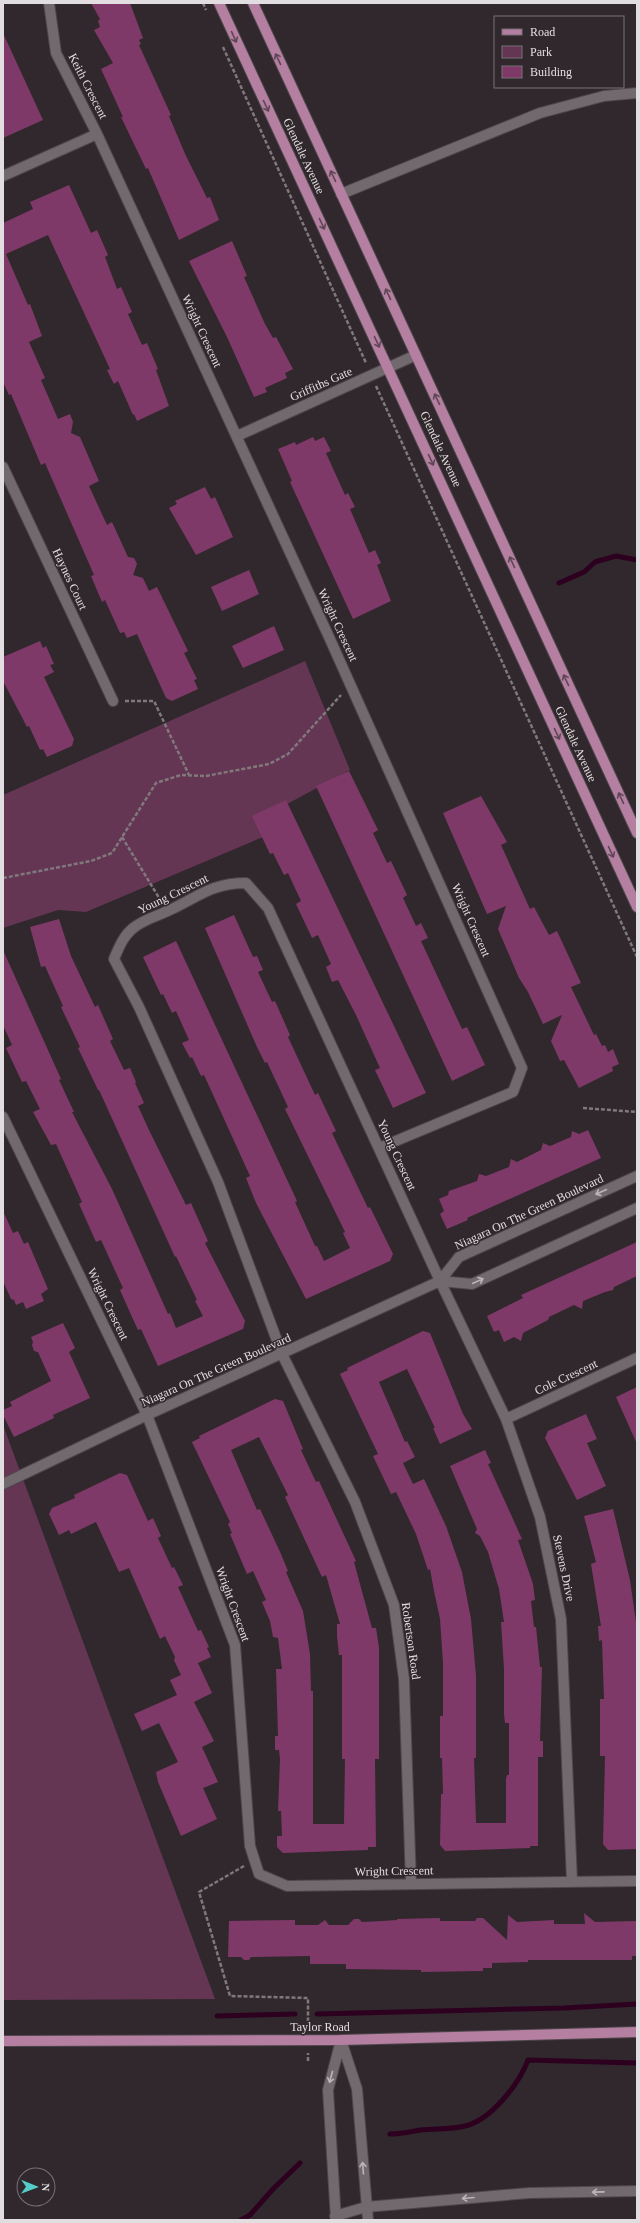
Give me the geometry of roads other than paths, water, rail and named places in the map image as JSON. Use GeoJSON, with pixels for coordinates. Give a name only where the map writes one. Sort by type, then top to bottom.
{"type":"FeatureCollection","features":[{"type":"Feature","properties":{"kind":"main road","name":"Glendale Avenue"},"geometry":{"type":"LineString","coordinates":[[219,3],[637,907]]}},
{"type":"Feature","properties":{"kind":"main road","name":"Glendale Avenue"},"geometry":{"type":"LineString","coordinates":[[253,3],[637,833]]}},
{"type":"Feature","properties":{"kind":"main road","name":"Taylor Road"},"geometry":{"type":"LineString","coordinates":[[3,2041],[341,2040],[637,2032]]}},
{"type":"Feature","properties":{"kind":"street","name":"Keith Crescent"},"geometry":{"type":"LineString","coordinates":[[49,3],[56,53],[97,134]]}},
{"type":"Feature","properties":{"kind":"street"},"geometry":{"type":"LineString","coordinates":[[341,194],[540,113],[604,96],[637,93]]}},
{"type":"Feature","properties":{"kind":"street"},"geometry":{"type":"LineString","coordinates":[[3,176],[97,134]]}},
{"type":"Feature","properties":{"kind":"street","name":"Wright Crescent"},"geometry":{"type":"LineString","coordinates":[[97,134],[350,684],[522,1068],[513,1092],[379,1148]]}},
{"type":"Feature","properties":{"kind":"street","name":"Griffiths Gate"},"geometry":{"type":"LineString","coordinates":[[236,436],[416,355]]}},
{"type":"Feature","properties":{"kind":"street","name":"Haynes Court"},"geometry":{"type":"LineString","coordinates":[[3,467],[113,701]]}},
{"type":"Feature","properties":{"kind":"street","name":"Young Crescent"},"geometry":{"type":"LineString","coordinates":[[282,1354],[218,1182],[139,1007],[114,959],[120,943],[135,927],[168,912],[209,889],[232,883],[246,883],[268,908],[440,1281]]}},
{"type":"Feature","properties":{"kind":"street","name":"Wright Crescent"},"geometry":{"type":"LineString","coordinates":[[3,1117],[147,1415],[235,1645],[250,1846],[259,1874],[287,1886],[412,1883],[572,1882]]}},
{"type":"Feature","properties":{"kind":"street","name":"Niagara On The Green Boulevard"},"geometry":{"type":"LineString","coordinates":[[3,1484],[147,1415],[440,1281],[458,1256],[637,1176]]}},
{"type":"Feature","properties":{"kind":"street"},"geometry":{"type":"LineString","coordinates":[[440,1281],[472,1284],[637,1208]]}},
{"type":"Feature","properties":{"kind":"street","name":"Stevens Drive"},"geometry":{"type":"LineString","coordinates":[[440,1281],[506,1419],[540,1517],[562,1619],[572,1882]]}},
{"type":"Feature","properties":{"kind":"street","name":"Robertson Road"},"geometry":{"type":"LineString","coordinates":[[282,1354],[355,1502],[394,1605],[404,1679],[412,1883]]}},
{"type":"Feature","properties":{"kind":"street","name":"Cole Crescent"},"geometry":{"type":"LineString","coordinates":[[506,1419],[637,1358]]}},
{"type":"Feature","properties":{"kind":"street"},"geometry":{"type":"LineString","coordinates":[[572,1882],[637,1881]]}},
{"type":"Feature","properties":{"kind":"street"},"geometry":{"type":"LineString","coordinates":[[341,2040],[357,2088],[368,2220]]}},
{"type":"Feature","properties":{"kind":"street"},"geometry":{"type":"LineString","coordinates":[[341,2040],[328,2090],[335,2218],[366,2207],[529,2193],[637,2191]]}},
{"type":"Feature","properties":{"kind":"waterway"},"geometry":{"type":"LineString","coordinates":[[559,583],[584,572],[595,562],[616,556],[637,560]]}},
{"type":"Feature","properties":{"kind":"waterway"},"geometry":{"type":"LineString","coordinates":[[317,2014],[564,2008],[637,2004]]}},
{"type":"Feature","properties":{"kind":"waterway"},"geometry":{"type":"LineString","coordinates":[[217,2016],[295,2014]]}},
{"type":"Feature","properties":{"kind":"waterway"},"geometry":{"type":"LineString","coordinates":[[390,2134],[426,2129],[454,2128],[465,2126],[485,2117],[511,2090],[528,2060],[637,2063]]}},
{"type":"Feature","properties":{"kind":"waterway"},"geometry":{"type":"LineString","coordinates":[[241,2220],[250,2215],[274,2188],[300,2163]]}}]}
